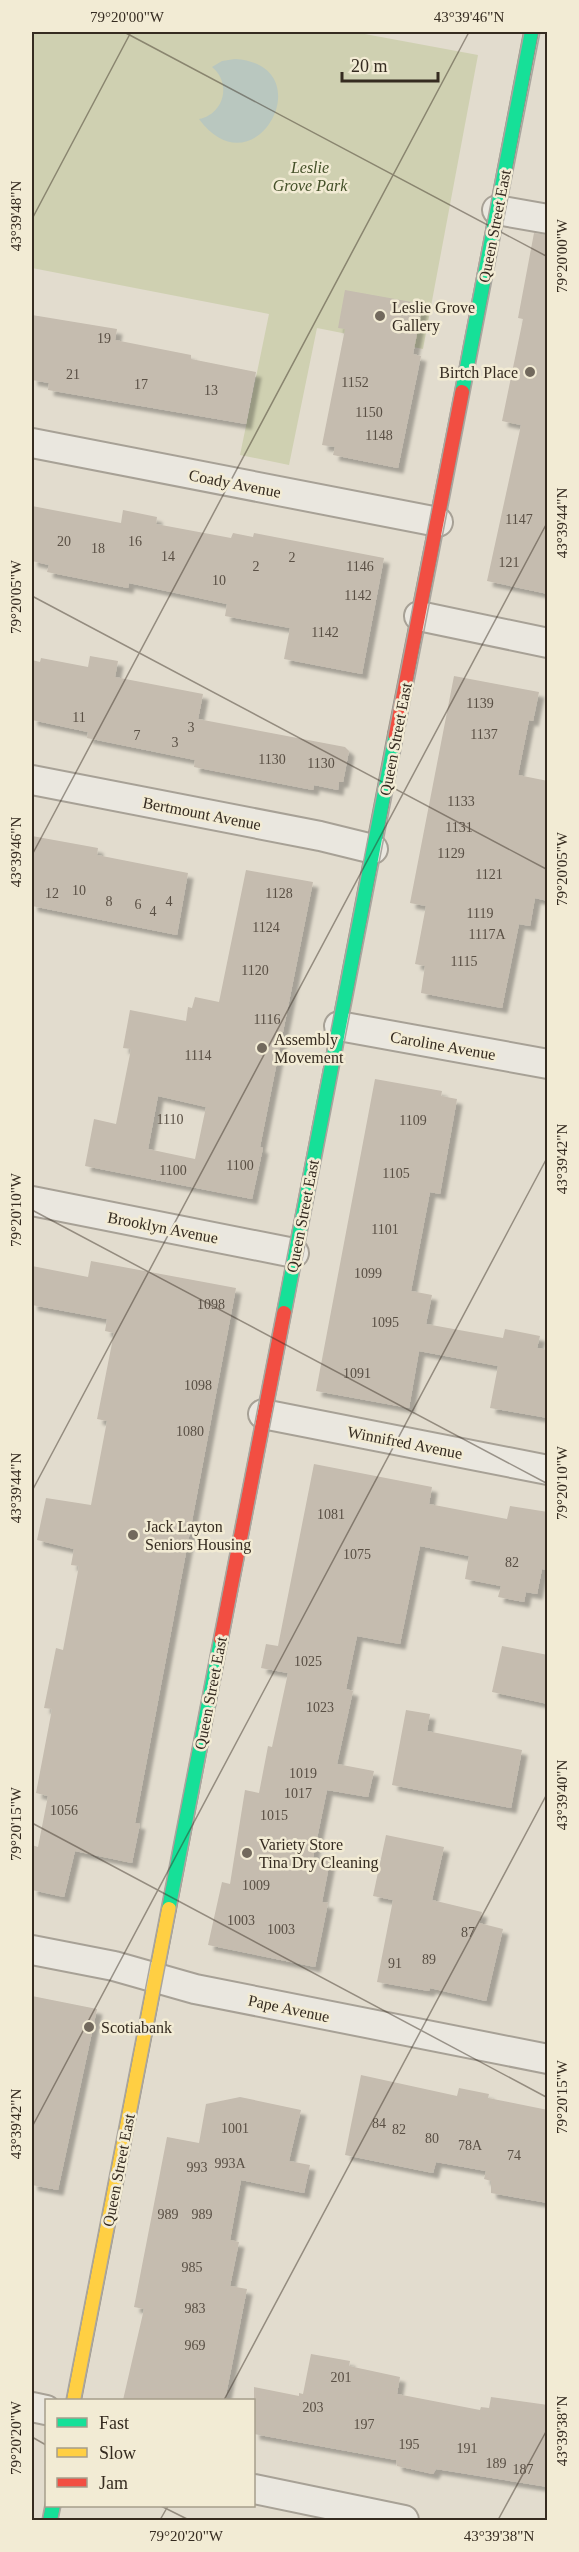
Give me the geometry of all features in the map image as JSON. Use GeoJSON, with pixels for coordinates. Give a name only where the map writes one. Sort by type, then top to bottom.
{"type":"FeatureCollection","features":[{"type":"Feature","properties":{"kind":"main road","name":"Queen Street East"},"geometry":{"type":"LineString","coordinates":[[74,2399],[531,32]]}},
{"type":"Feature","properties":{"kind":"street"},"geometry":{"type":"LineString","coordinates":[[497,210],[548,219]]}},
{"type":"Feature","properties":{"kind":"street","name":"Coady Avenue"},"geometry":{"type":"LineString","coordinates":[[32,443],[438,522]]}},
{"type":"Feature","properties":{"kind":"street"},"geometry":{"type":"LineString","coordinates":[[419,616],[548,643]]}},
{"type":"Feature","properties":{"kind":"street","name":"Bertmount Avenue"},"geometry":{"type":"LineString","coordinates":[[32,780],[320,836],[372,849]]}},
{"type":"Feature","properties":{"kind":"street","name":"Caroline Avenue"},"geometry":{"type":"LineString","coordinates":[[339,1026],[548,1064]]}},
{"type":"Feature","properties":{"kind":"street","name":"Brooklyn Avenue"},"geometry":{"type":"LineString","coordinates":[[32,1202],[294,1253]]}},
{"type":"Feature","properties":{"kind":"street","name":"Winnifred Avenue"},"geometry":{"type":"LineString","coordinates":[[263,1414],[548,1470]]}},
{"type":"Feature","properties":{"kind":"street","name":"Pape Avenue"},"geometry":{"type":"LineString","coordinates":[[32,1950],[114,1966],[195,1989],[548,2059]]}},
{"type":"Feature","properties":{"kind":"street"},"geometry":{"type":"LineString","coordinates":[[255,2489],[404,2520]]}},
{"type":"Feature","properties":{"kind":"green space","name":"Leslie Grove Park"},"geometry":{"type":"Polygon","coordinates":[[[32,32],[354,32],[478,55],[423,349],[317,328],[289,465],[240,455],[269,314],[32,268],[32,32]]]}},
{"type":"Feature","properties":{"kind":"shaded area"},"geometry":{"type":"Polygon","coordinates":[[[235,59],[262,66],[275,82],[278,101],[272,120],[259,135],[241,143],[220,138],[199,119],[214,111],[222,97],[222,81],[212,67],[222,61],[235,59]]]}},
{"type":"Feature","properties":{"kind":"building"},"geometry":{"type":"Polygon","coordinates":[[[534,233],[548,235],[548,594],[487,581],[521,425],[502,421],[523,319],[518,318],[534,233]]]}},
{"type":"Feature","properties":{"kind":"building"},"geometry":{"type":"Polygon","coordinates":[[[345,290],[423,304],[413,354],[421,356],[398,468],[333,455],[335,447],[322,445],[345,329],[338,328],[345,290]]]}},
{"type":"Feature","properties":{"kind":"building"},"geometry":{"type":"Polygon","coordinates":[[[32,315],[117,329],[115,340],[191,355],[191,359],[256,372],[246,424],[48,390],[49,383],[32,380],[32,315]]]}},
{"type":"Feature","properties":{"kind":"building"},"geometry":{"type":"Polygon","coordinates":[[[32,506],[121,523],[123,510],[157,517],[156,524],[231,538],[233,533],[253,537],[254,533],[384,558],[362,674],[284,659],[290,628],[225,616],[227,604],[129,583],[128,588],[47,572],[49,565],[32,561],[32,506]]]}},
{"type":"Feature","properties":{"kind":"building"},"geometry":{"type":"Polygon","coordinates":[[[90,656],[118,661],[115,677],[203,694],[198,719],[345,747],[349,751],[343,782],[339,782],[338,790],[314,785],[313,790],[194,767],[195,760],[87,738],[88,732],[32,720],[32,660],[40,662],[41,658],[88,667],[90,656]]]}},
{"type":"Feature","properties":{"kind":"building"},"geometry":{"type":"Polygon","coordinates":[[[454,676],[539,692],[533,721],[529,720],[518,775],[548,781],[548,901],[535,898],[530,926],[519,924],[502,1008],[421,993],[425,966],[415,964],[426,906],[410,903],[454,676]]]}},
{"type":"Feature","properties":{"kind":"building"},"geometry":{"type":"Polygon","coordinates":[[[32,836],[98,848],[97,855],[188,873],[177,935],[32,906],[32,836]]]}},
{"type":"Feature","properties":{"kind":"building"},"geometry":{"type":"Polygon","coordinates":[[[246,870],[313,882],[260,1147],[263,1148],[252,1199],[85,1166],[94,1119],[116,1124],[131,1049],[123,1048],[130,1010],[186,1021],[188,1007],[192,1008],[195,997],[219,1002],[246,870]],[[158,1096],[148,1149],[195,1159],[206,1107],[158,1096]]]}},
{"type":"Feature","properties":{"kind":"building"},"geometry":{"type":"Polygon","coordinates":[[[375,1079],[442,1091],[441,1096],[457,1099],[440,1194],[430,1192],[411,1291],[432,1295],[426,1324],[503,1338],[505,1329],[540,1336],[537,1348],[548,1350],[548,1418],[490,1408],[498,1366],[419,1351],[409,1408],[316,1391],[375,1079]]]}},
{"type":"Feature","properties":{"kind":"building","name":"Jack Layton Seniors Housing"},"geometry":{"type":"Polygon","coordinates":[[[91,1261],[236,1288],[135,1823],[140,1824],[132,1863],[75,1851],[64,1897],[32,1890],[32,1845],[38,1847],[48,1796],[36,1793],[52,1709],[44,1708],[56,1648],[63,1650],[79,1566],[71,1565],[74,1549],[37,1540],[46,1498],[91,1505],[107,1421],[97,1419],[114,1333],[105,1331],[107,1319],[32,1305],[32,1266],[88,1277],[91,1261]]]}},
{"type":"Feature","properties":{"kind":"building"},"geometry":{"type":"Polygon","coordinates":[[[314,1464],[432,1487],[429,1504],[507,1519],[510,1506],[548,1512],[548,1570],[542,1569],[537,1594],[526,1592],[524,1602],[498,1597],[501,1586],[465,1579],[469,1556],[420,1546],[400,1644],[357,1636],[346,1689],[353,1691],[337,1764],[374,1771],[368,1797],[327,1790],[313,1858],[330,1861],[322,1902],[328,1903],[315,1967],[208,1945],[222,1882],[230,1884],[245,1790],[259,1793],[268,1746],[272,1747],[288,1673],[261,1668],[266,1644],[278,1646],[314,1464]]]}},
{"type":"Feature","properties":{"kind":"building"},"geometry":{"type":"Polygon","coordinates":[[[502,1646],[548,1655],[548,1704],[492,1692],[502,1646]]]}},
{"type":"Feature","properties":{"kind":"building"},"geometry":{"type":"Polygon","coordinates":[[[406,1710],[430,1714],[427,1731],[522,1750],[511,1808],[392,1785],[406,1710]]]}},
{"type":"Feature","properties":{"kind":"building"},"geometry":{"type":"Polygon","coordinates":[[[386,1835],[444,1847],[432,1900],[482,1912],[479,1923],[503,1929],[486,2001],[430,1988],[429,1991],[377,1982],[393,1900],[373,1896],[386,1835]]]}},
{"type":"Feature","properties":{"kind":"building"},"geometry":{"type":"Polygon","coordinates":[[[32,1996],[97,2009],[58,2190],[32,2185],[32,1996]]]}},
{"type":"Feature","properties":{"kind":"building"},"geometry":{"type":"Polygon","coordinates":[[[361,2075],[457,2096],[459,2088],[489,2094],[488,2098],[548,2110],[548,2203],[491,2193],[491,2181],[484,2179],[486,2171],[436,2162],[433,2173],[345,2155],[361,2075]]]}},
{"type":"Feature","properties":{"kind":"building"},"geometry":{"type":"Polygon","coordinates":[[[240,2097],[301,2110],[289,2161],[310,2165],[304,2193],[241,2180],[230,2240],[239,2242],[230,2286],[247,2289],[225,2399],[123,2399],[144,2309],[134,2307],[167,2137],[199,2143],[206,2104],[240,2097]]]}},
{"type":"Feature","properties":{"kind":"building"},"geometry":{"type":"Polygon","coordinates":[[[311,2354],[350,2361],[349,2366],[400,2377],[397,2394],[480,2410],[481,2407],[489,2408],[491,2397],[548,2405],[548,2487],[436,2469],[433,2474],[397,2466],[396,2460],[255,2434],[254,2387],[299,2396],[299,2393],[303,2394],[311,2354]]]}},
{"type":"Feature","properties":{"kind":"tram line"},"geometry":{"type":"LineString","coordinates":[[66,2399],[524,32]]}},
{"type":"Feature","properties":{"kind":"tram line"},"geometry":{"type":"LineString","coordinates":[[81,2399],[540,32]]}},
{"type":"Feature","properties":{"kind":"tram line"},"geometry":{"type":"LineString","coordinates":[[42,2520],[45,2504]]}},
{"type":"Feature","properties":{"kind":"tram line"},"geometry":{"type":"LineString","coordinates":[[58,2520],[61,2507]]}},
{"type":"Feature","properties":{"kind":"traffic: fast"},"geometry":{"type":"LineString","coordinates":[[462,392],[531,32]]}},
{"type":"Feature","properties":{"kind":"traffic: fast"},"geometry":{"type":"LineString","coordinates":[[284,1313],[395,734]]}},
{"type":"Feature","properties":{"kind":"traffic: fast"},"geometry":{"type":"LineString","coordinates":[[169,1909],[221,1639]]}},
{"type":"Feature","properties":{"kind":"traffic: fast"},"geometry":{"type":"LineString","coordinates":[[50,2520],[53,2507]]}},
{"type":"Feature","properties":{"kind":"traffic: slow"},"geometry":{"type":"LineString","coordinates":[[74,2399],[169,1909]]}},
{"type":"Feature","properties":{"kind":"traffic: jam"},"geometry":{"type":"LineString","coordinates":[[395,734],[462,392]]}},
{"type":"Feature","properties":{"kind":"traffic: jam"},"geometry":{"type":"LineString","coordinates":[[221,1639],[284,1313]]}},
{"type":"Feature","properties":{"kind":"place","name":"Leslie Grove Gallery"},"geometry":{"type":"Point","coordinates":[380,316]}},
{"type":"Feature","properties":{"kind":"place","name":"Birtch Place"},"geometry":{"type":"Point","coordinates":[530,372]}},
{"type":"Feature","properties":{"kind":"place","name":"Assembly Movement"},"geometry":{"type":"Point","coordinates":[262,1048]}},
{"type":"Feature","properties":{"kind":"place","name":"Jack Layton Seniors Housing"},"geometry":{"type":"Point","coordinates":[133,1535]}},
{"type":"Feature","properties":{"kind":"place","name":"Variety Store Tina Dry Cleaning"},"geometry":{"type":"Point","coordinates":[247,1853]}},
{"type":"Feature","properties":{"kind":"place","name":"Scotiabank"},"geometry":{"type":"Point","coordinates":[89,2027]}}]}
